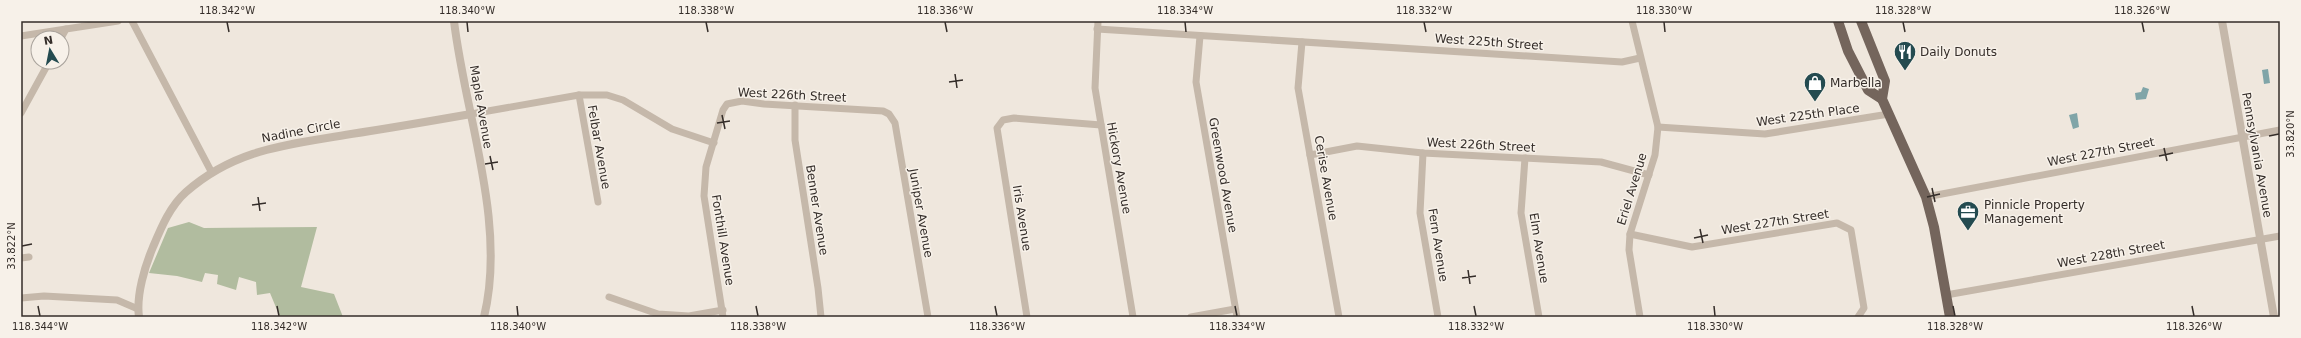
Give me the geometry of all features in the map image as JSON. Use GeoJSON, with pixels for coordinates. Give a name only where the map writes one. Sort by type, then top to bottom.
{"type":"FeatureCollection","features":[{"type":"Feature","properties":{"kind":"main road"},"geometry":{"type":"LineString","coordinates":[[1838,21],[1848,51],[1868,90],[1882,99],[1926,197],[1950,317]]}},
{"type":"Feature","properties":{"kind":"main road"},"geometry":{"type":"LineString","coordinates":[[1861,21],[1886,81],[1882,99]]}},
{"type":"Feature","properties":{"kind":"street"},"geometry":{"type":"LineString","coordinates":[[21,36],[118,21]]}},
{"type":"Feature","properties":{"kind":"street"},"geometry":{"type":"LineString","coordinates":[[132,21],[212,173]]}},
{"type":"Feature","properties":{"kind":"street","name":"Maple Avenue"},"geometry":{"type":"LineString","coordinates":[[454,21],[490,230],[492,251],[491,279],[484,317]]}},
{"type":"Feature","properties":{"kind":"street","name":"Hickory Avenue"},"geometry":{"type":"LineString","coordinates":[[1098,21],[1094,77],[1133,317]]}},
{"type":"Feature","properties":{"kind":"street","name":"Eriel Avenue"},"geometry":{"type":"LineString","coordinates":[[1632,21],[1658,127],[1655,155],[1630,234],[1629,250],[1640,317]]}},
{"type":"Feature","properties":{"kind":"street","name":"Pennsylvania Avenue"},"geometry":{"type":"LineString","coordinates":[[2222,21],[2274,317]]}},
{"type":"Feature","properties":{"kind":"street","name":"West 225th Street"},"geometry":{"type":"LineString","coordinates":[[1098,29],[1622,62],[1640,58]]}},
{"type":"Feature","properties":{"kind":"street","name":"Greenwood Avenue"},"geometry":{"type":"LineString","coordinates":[[1200,36],[1196,82],[1236,313]]}},
{"type":"Feature","properties":{"kind":"street","name":"Cerise Avenue"},"geometry":{"type":"LineString","coordinates":[[1302,42],[1298,88],[1339,317]]}},
{"type":"Feature","properties":{"kind":"street"},"geometry":{"type":"LineString","coordinates":[[21,113],[44,70]]}},
{"type":"Feature","properties":{"kind":"street"},"geometry":{"type":"LineString","coordinates":[[470,114],[579,95],[608,95],[623,100],[672,130],[714,143]]}},
{"type":"Feature","properties":{"kind":"street","name":"Felbar Avenue"},"geometry":{"type":"LineString","coordinates":[[579,95],[598,202]]}},
{"type":"Feature","properties":{"kind":"street","name":"West 226th Street"},"geometry":{"type":"LineString","coordinates":[[714,143],[723,110],[728,104],[742,101],[883,111],[889,114]]}},
{"type":"Feature","properties":{"kind":"street","name":"Benner Avenue"},"geometry":{"type":"LineString","coordinates":[[795,105],[795,140],[818,288],[821,317]]}},
{"type":"Feature","properties":{"kind":"street","name":"Nadine Circle"},"geometry":{"type":"LineString","coordinates":[[139,313],[147,261],[163,222],[184,193],[212,173],[234,160],[268,148],[470,114]]}},
{"type":"Feature","properties":{"kind":"street","name":"Juniper Avenue"},"geometry":{"type":"LineString","coordinates":[[889,114],[895,123],[928,317]]}},
{"type":"Feature","properties":{"kind":"street","name":"West 225th Place"},"geometry":{"type":"LineString","coordinates":[[1658,127],[1765,134],[1889,114]]}},
{"type":"Feature","properties":{"kind":"street","name":"Iris Avenue"},"geometry":{"type":"LineString","coordinates":[[1027,317],[996,134],[1000,124],[1007,118],[1101,125]]}},
{"type":"Feature","properties":{"kind":"street","name":"West 227th Street"},"geometry":{"type":"LineString","coordinates":[[1926,197],[2280,130]]}},
{"type":"Feature","properties":{"kind":"street","name":"Fonthill Avenue"},"geometry":{"type":"LineString","coordinates":[[714,143],[706,167],[704,196],[723,314]]}},
{"type":"Feature","properties":{"kind":"street","name":"West 226th Street"},"geometry":{"type":"LineString","coordinates":[[1310,155],[1356,146],[1423,153],[1601,162],[1649,176]]}},
{"type":"Feature","properties":{"kind":"street","name":"Fern Avenue"},"geometry":{"type":"LineString","coordinates":[[1423,153],[1420,213],[1438,317]]}},
{"type":"Feature","properties":{"kind":"street","name":"Elm Avenue"},"geometry":{"type":"LineString","coordinates":[[1525,158],[1521,213],[1539,317]]}},
{"type":"Feature","properties":{"kind":"street","name":"West 227th Street"},"geometry":{"type":"LineString","coordinates":[[1630,234],[1692,246],[1837,223],[1851,230],[1864,308],[1858,317]]}},
{"type":"Feature","properties":{"kind":"street","name":"West 228th Street"},"geometry":{"type":"LineString","coordinates":[[1946,295],[2280,236]]}},
{"type":"Feature","properties":{"kind":"street"},"geometry":{"type":"LineString","coordinates":[[21,258],[30,257]]}},
{"type":"Feature","properties":{"kind":"street"},"geometry":{"type":"LineString","coordinates":[[21,298],[44,296],[117,300],[139,313]]}},
{"type":"Feature","properties":{"kind":"street"},"geometry":{"type":"LineString","coordinates":[[608,297],[658,314],[688,316],[723,314]]}},
{"type":"Feature","properties":{"kind":"street"},"geometry":{"type":"LineString","coordinates":[[1191,317],[1236,313]]}},
{"type":"Feature","properties":{"kind":"green space"},"geometry":{"type":"Polygon","coordinates":[[[189,222],[204,228],[317,227],[301,287],[334,294],[343,317],[280,317],[270,293],[257,295],[256,282],[239,277],[236,290],[217,284],[218,275],[205,273],[202,282],[177,276],[149,273],[168,228],[189,222]]]}},
{"type":"Feature","properties":{"kind":"water"},"geometry":{"type":"Polygon","coordinates":[[[2268,69],[2270,83],[2264,84],[2262,70],[2268,69]]]}},
{"type":"Feature","properties":{"kind":"water"},"geometry":{"type":"Polygon","coordinates":[[[2143,87],[2149,89],[2146,99],[2136,100],[2135,93],[2141,92],[2143,87]]]}},
{"type":"Feature","properties":{"kind":"water"},"geometry":{"type":"Polygon","coordinates":[[[2077,113],[2079,127],[2073,129],[2069,115],[2077,113]]]}},
{"type":"Feature","properties":{"kind":"place","name":"Daily Donuts"},"geometry":{"type":"Point","coordinates":[1905,72]}},
{"type":"Feature","properties":{"kind":"place","name":"Marbella"},"geometry":{"type":"Point","coordinates":[1815,102]}},
{"type":"Feature","properties":{"kind":"place","name":"Pinnicle Property Management"},"geometry":{"type":"Point","coordinates":[1968,232]}}]}
